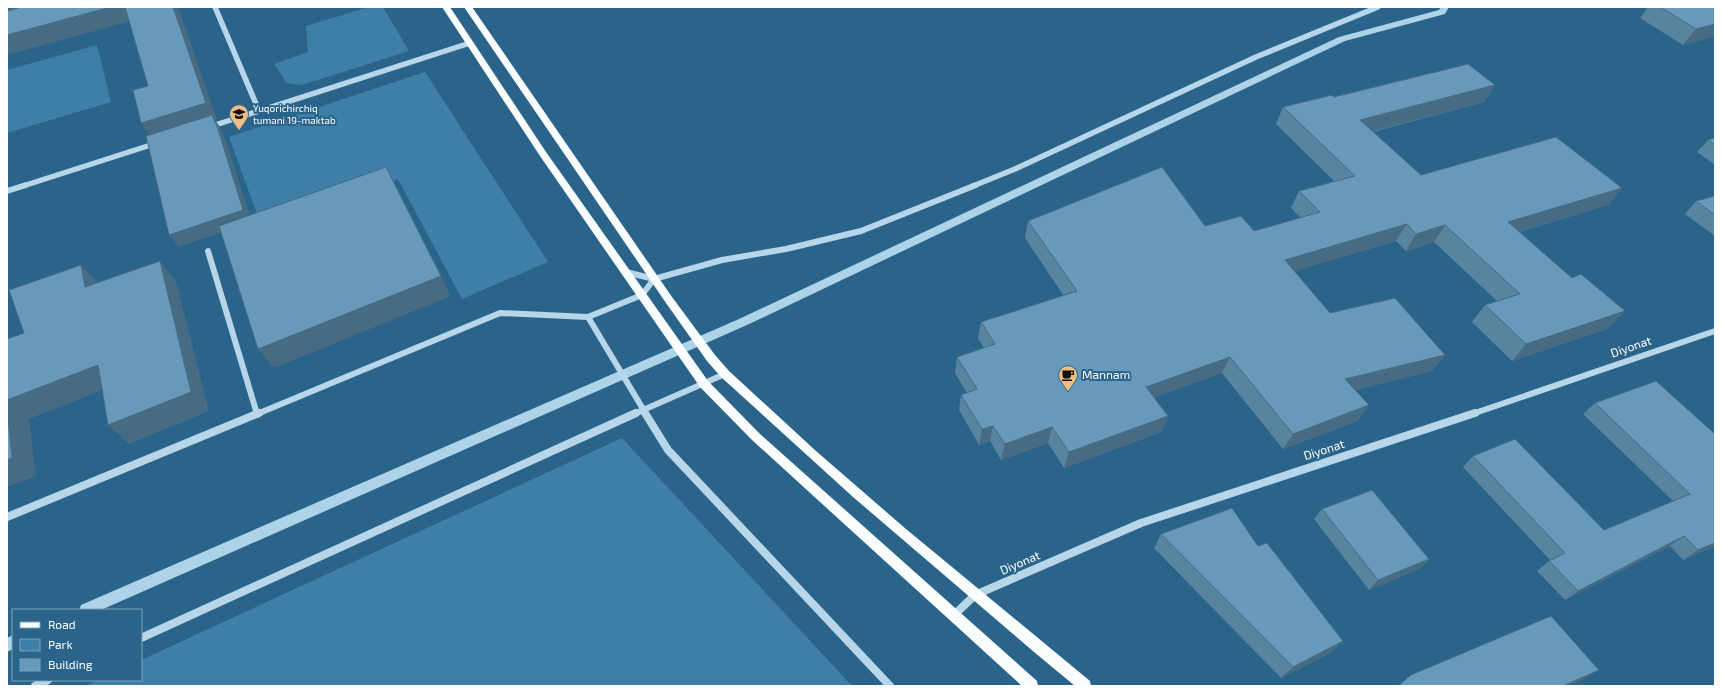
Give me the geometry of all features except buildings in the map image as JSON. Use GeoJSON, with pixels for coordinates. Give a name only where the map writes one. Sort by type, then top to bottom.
{"type":"FeatureCollection","features":[{"type":"Feature","properties":{"kind":"main road"},"geometry":{"type":"LineString","coordinates":[[446,7],[543,154],[650,306],[692,369],[704,384],[756,437],[1032,686]]}},
{"type":"Feature","properties":{"kind":"main road"},"geometry":{"type":"LineString","coordinates":[[468,7],[654,279],[710,358],[724,374],[827,469],[1085,686]]}},
{"type":"Feature","properties":{"kind":"street"},"geometry":{"type":"LineString","coordinates":[[215,7],[259,110]]}},
{"type":"Feature","properties":{"kind":"street"},"geometry":{"type":"LineString","coordinates":[[626,272],[654,279],[722,260],[786,249],[861,231],[1015,169],[1256,57],[1378,7]]}},
{"type":"Feature","properties":{"kind":"street"},"geometry":{"type":"LineString","coordinates":[[200,130],[470,43]]}},
{"type":"Feature","properties":{"kind":"street"},"geometry":{"type":"LineString","coordinates":[[7,191],[163,142]]}},
{"type":"Feature","properties":{"kind":"street"},"geometry":{"type":"LineString","coordinates":[[208,252],[257,414]]}},
{"type":"Feature","properties":{"kind":"street"},"geometry":{"type":"LineString","coordinates":[[7,517],[500,313],[588,317],[642,295],[654,279]]}},
{"type":"Feature","properties":{"kind":"street"},"geometry":{"type":"LineString","coordinates":[[588,317],[668,450],[890,686]]}},
{"type":"Feature","properties":{"kind":"street","name":"Diyonat"},"geometry":{"type":"LineString","coordinates":[[953,616],[975,595],[1141,523],[1579,378],[1715,331]]}},
{"type":"Feature","properties":{"kind":"street"},"geometry":{"type":"LineString","coordinates":[[142,638],[724,374]]}},
{"type":"Feature","properties":{"kind":"street"},"geometry":{"type":"LineString","coordinates":[[35,686],[46,681]]}},
{"type":"Feature","properties":{"kind":"green space"},"geometry":{"type":"Polygon","coordinates":[[[369,7],[383,7],[409,51],[302,85],[287,83],[274,64],[308,52],[306,26],[369,7]]]}},
{"type":"Feature","properties":{"kind":"green space"},"geometry":{"type":"Polygon","coordinates":[[[97,45],[111,102],[7,133],[7,70],[97,45]]]}},
{"type":"Feature","properties":{"kind":"green space"},"geometry":{"type":"Polygon","coordinates":[[[425,72],[548,262],[462,299],[398,179],[262,228],[229,137],[425,72]]]}},
{"type":"Feature","properties":{"kind":"green space"},"geometry":{"type":"Polygon","coordinates":[[[622,438],[852,686],[86,686],[97,681],[142,681],[142,660],[622,438]]]}},
{"type":"Feature","properties":{"kind":"waterway"},"geometry":{"type":"LineString","coordinates":[[88,609],[743,322],[1342,39],[1442,12],[1445,7]]}},
{"type":"Feature","properties":{"kind":"waterway"},"geometry":{"type":"LineString","coordinates":[[7,645],[12,642]]}},
{"type":"Feature","properties":{"kind":"place","name":"Yuqorichirchiq tumani 19-maktab"},"geometry":{"type":"Point","coordinates":[239,131]}},
{"type":"Feature","properties":{"kind":"place","name":"Mannam"},"geometry":{"type":"Point","coordinates":[1068,392]}}]}
